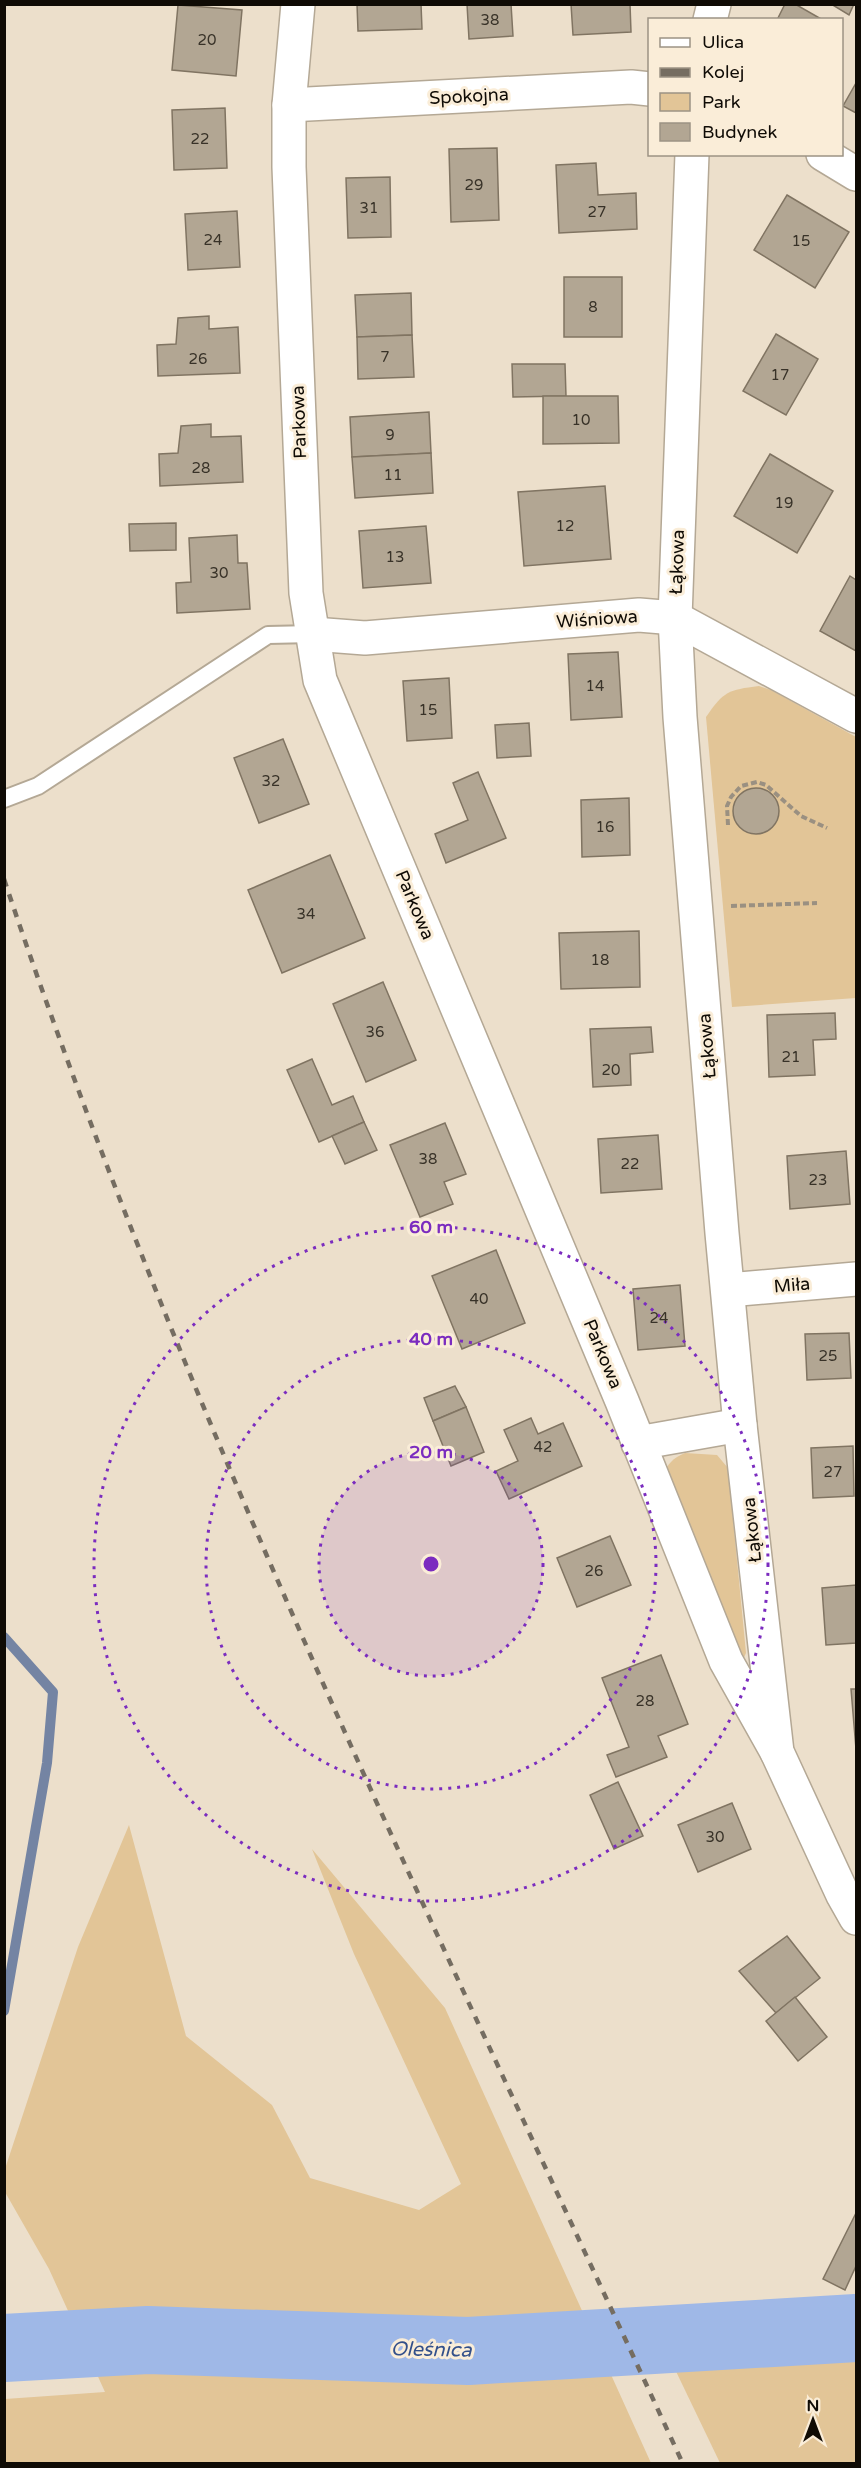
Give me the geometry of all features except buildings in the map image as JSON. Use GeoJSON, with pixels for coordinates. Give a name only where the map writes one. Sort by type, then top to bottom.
{"type":"FeatureCollection","features":[{"type":"Feature","properties":{"kind":"street","name":"Parkowa"},"geometry":{"type":"LineString","coordinates":[[298,4],[289,105],[289,167],[306,592],[320,680],[638,1443],[726,1661],[777,1752]]}},
{"type":"Feature","properties":{"kind":"street","name":"Spokojna"},"geometry":{"type":"LineString","coordinates":[[289,105],[631,87],[648,89]]}},
{"type":"Feature","properties":{"kind":"street","name":"Łąkowa"},"geometry":{"type":"LineString","coordinates":[[692,156],[675,618],[680,717],[740,1425],[777,1752],[843,1896],[856,1918]]}},
{"type":"Feature","properties":{"kind":"street"},"geometry":{"type":"LineString","coordinates":[[826,156],[856,174]]}},
{"type":"Feature","properties":{"kind":"street","name":"Wiśniowa"},"geometry":{"type":"LineString","coordinates":[[313,634],[364,638],[639,615],[675,618],[856,716]]}},
{"type":"Feature","properties":{"kind":"street","name":"Miła"},"geometry":{"type":"LineString","coordinates":[[728,1290],[856,1279]]}},
{"type":"Feature","properties":{"kind":"street"},"geometry":{"type":"LineString","coordinates":[[638,1443],[740,1425]]}},
{"type":"Feature","properties":{"kind":"lane"},"geometry":{"type":"LineString","coordinates":[[4,799],[38,786],[267,635],[313,634]]}},
{"type":"Feature","properties":{"kind":"path"},"geometry":{"type":"LineString","coordinates":[[728,834],[727,806],[731,797],[741,786],[757,782],[766,785],[801,816],[827,828]]}},
{"type":"Feature","properties":{"kind":"path"},"geometry":{"type":"LineString","coordinates":[[727,906],[817,903]]}},
{"type":"Feature","properties":{"kind":"green space"},"geometry":{"type":"Polygon","coordinates":[[[759,686],[771,690],[856,737],[856,998],[732,1007],[706,717],[728,693],[759,686]]]}},
{"type":"Feature","properties":{"kind":"green space"},"geometry":{"type":"Polygon","coordinates":[[[685,1453],[717,1455],[728,1468],[746,1653],[743,1660],[663,1476],[671,1462],[685,1453]]]}},
{"type":"Feature","properties":{"kind":"green space"},"geometry":{"type":"Polygon","coordinates":[[[129,1825],[186,2036],[272,2105],[310,2178],[419,2210],[461,2184],[354,1954],[312,1849],[445,2008],[651,2463],[5,2463],[5,2399],[105,2392],[49,2269],[5,2192],[4,2172],[78,1947],[129,1825]]]}},
{"type":"Feature","properties":{"kind":"green space"},"geometry":{"type":"Polygon","coordinates":[[[856,2345],[856,2463],[720,2463],[671,2361],[856,2345]]]}},
{"type":"Feature","properties":{"kind":"waterway"},"geometry":{"type":"LineString","coordinates":[[4,1637],[53,1692],[47,1763],[4,2011]]}},
{"type":"Feature","properties":{"kind":"waterway","name":"Oleśnica"},"geometry":{"type":"LineString","coordinates":[[4,2348],[148,2340],[468,2351],[856,2328]]}},
{"type":"Feature","properties":{"kind":"railway"},"geometry":{"type":"LineString","coordinates":[[4,879],[76,1082],[153,1284],[236,1483],[411,1877],[683,2464]]}}]}
